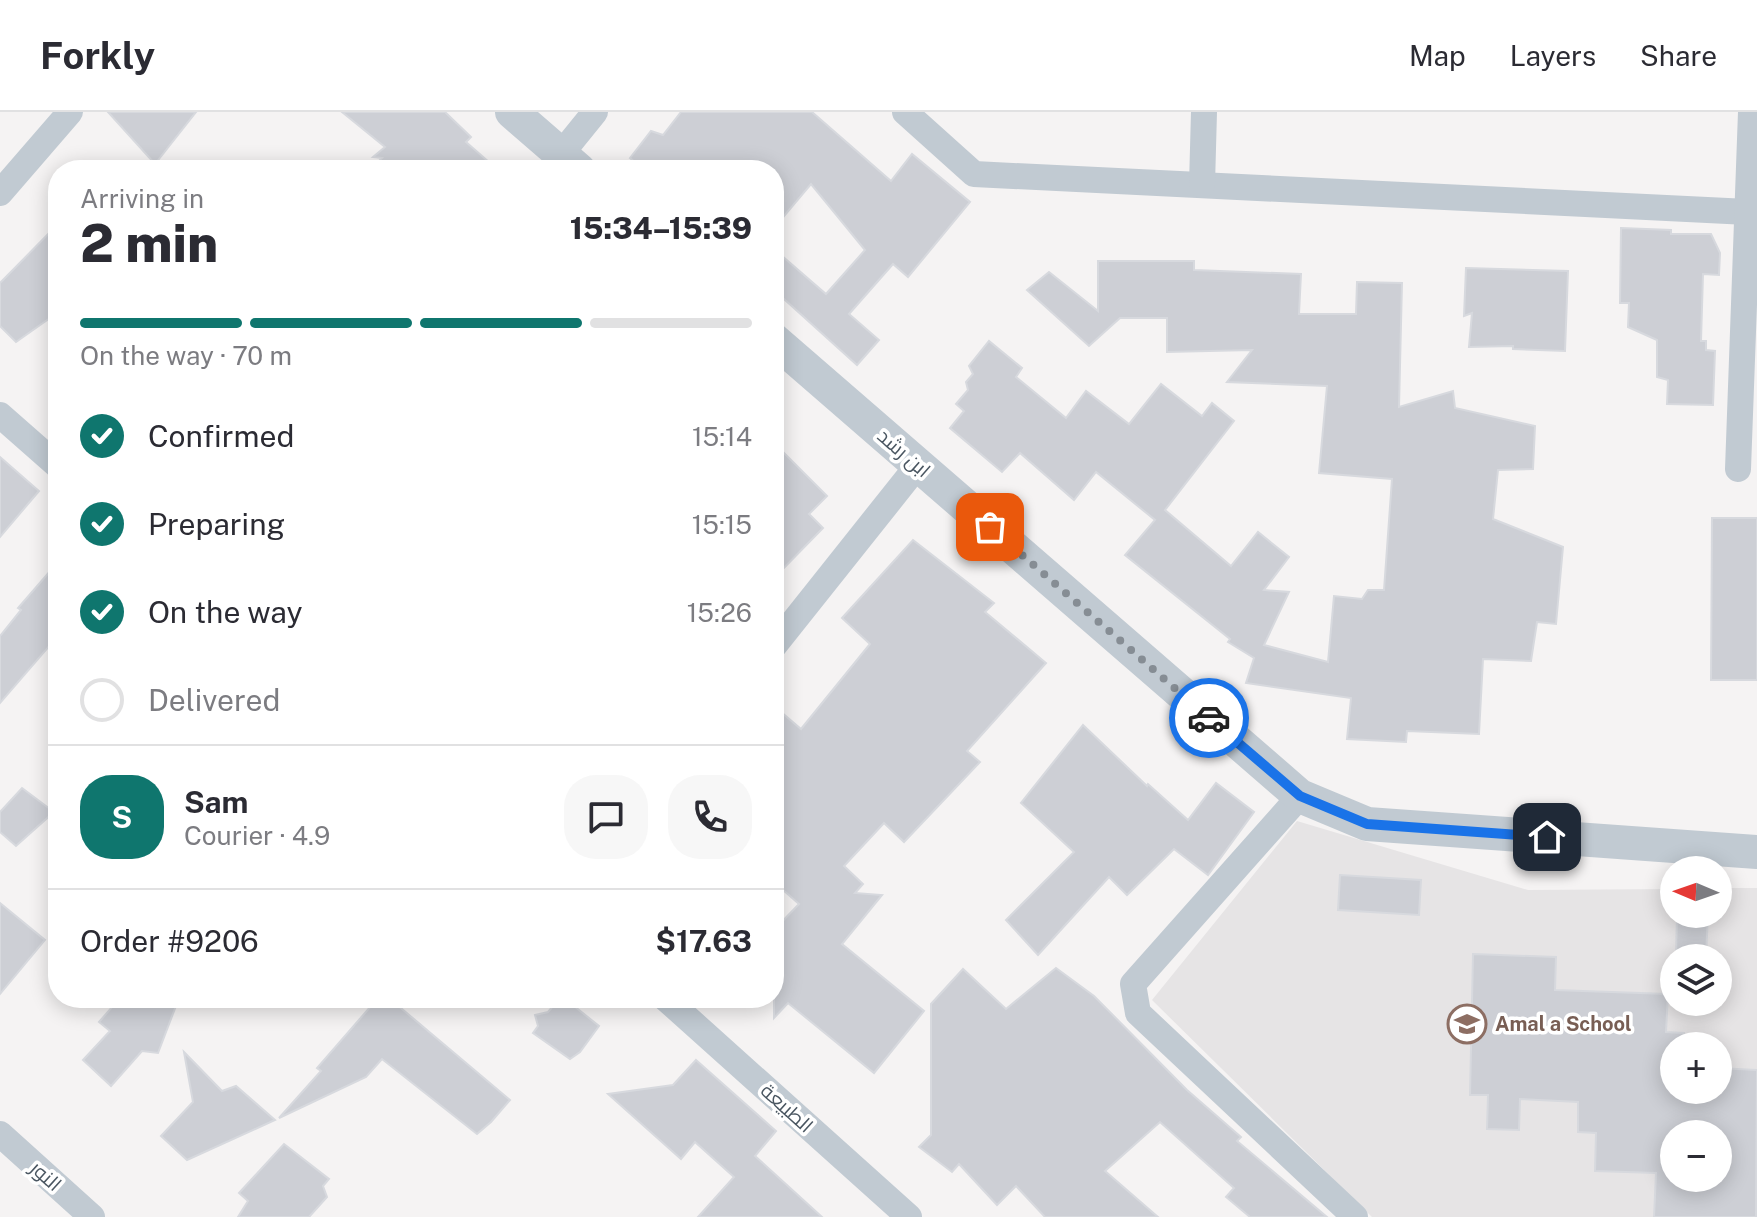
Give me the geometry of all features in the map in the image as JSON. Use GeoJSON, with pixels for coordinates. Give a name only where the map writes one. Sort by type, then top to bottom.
{"type":"FeatureCollection","features":[{"type":"Feature","properties":{"kind":"street"},"geometry":{"type":"LineString","coordinates":[[0,193],[70,112]]}},
{"type":"Feature","properties":{"kind":"street"},"geometry":{"type":"LineString","coordinates":[[512,112],[568,160]]}},
{"type":"Feature","properties":{"kind":"street"},"geometry":{"type":"LineString","coordinates":[[571,160],[595,112]]}},
{"type":"Feature","properties":{"kind":"street"},"geometry":{"type":"LineString","coordinates":[[905,112],[974,174],[1748,212]]}},
{"type":"Feature","properties":{"kind":"street"},"geometry":{"type":"LineString","coordinates":[[1202,185],[1204,112]]}},
{"type":"Feature","properties":{"kind":"street"},"geometry":{"type":"LineString","coordinates":[[1738,469],[1751,112]]}},
{"type":"Feature","properties":{"kind":"street","name":"ابن رشد"},"geometry":{"type":"LineString","coordinates":[[784,349],[1300,796],[1367,824],[1757,852]]}},
{"type":"Feature","properties":{"kind":"street"},"geometry":{"type":"LineString","coordinates":[[0,415],[48,457]]}},
{"type":"Feature","properties":{"kind":"street"},"geometry":{"type":"LineString","coordinates":[[784,633],[918,465]]}},
{"type":"Feature","properties":{"kind":"street"},"geometry":{"type":"LineString","coordinates":[[1300,796],[1133,984],[1138,1013],[1355,1217]]}},
{"type":"Feature","properties":{"kind":"street","name":"الطبيعة"},"geometry":{"type":"LineString","coordinates":[[676,1008],[909,1217]]}},
{"type":"Feature","properties":{"kind":"street","name":"النور"},"geometry":{"type":"LineString","coordinates":[[0,1134],[90,1217]]}},
{"type":"Feature","properties":{"kind":"shaded area","name":"Amal a School"},"geometry":{"type":"Polygon","coordinates":[[[1297,821],[1528,890],[1660,889],[1660,928],[1732,928],[1732,888],[1757,888],[1757,1217],[1372,1217],[1152,1000],[1297,821]]]}},
{"type":"Feature","properties":{"kind":"building"},"geometry":{"type":"Polygon","coordinates":[[[108,112],[196,112],[158,160],[151,160],[108,112]]]}},
{"type":"Feature","properties":{"kind":"building"},"geometry":{"type":"Polygon","coordinates":[[[342,112],[445,112],[471,137],[466,142],[487,160],[380,160],[382,158],[373,157],[385,147],[342,112]]]}},
{"type":"Feature","properties":{"kind":"building"},"geometry":{"type":"Polygon","coordinates":[[[681,112],[812,112],[891,181],[912,154],[970,202],[908,277],[893,264],[849,314],[879,340],[857,365],[784,299],[784,258],[826,294],[865,250],[811,184],[784,216],[784,160],[630,158],[651,131],[663,135],[681,112]]]}},
{"type":"Feature","properties":{"kind":"building"},"geometry":{"type":"Polygon","coordinates":[[[1621,228],[1671,230],[1671,234],[1711,234],[1720,253],[1719,275],[1703,274],[1701,341],[1706,341],[1706,350],[1715,351],[1713,405],[1667,404],[1668,380],[1657,377],[1657,340],[1628,327],[1629,303],[1620,303],[1621,228]]]}},
{"type":"Feature","properties":{"kind":"building"},"geometry":{"type":"Polygon","coordinates":[[[48,234],[48,319],[16,342],[0,326],[0,283],[48,234]]]}},
{"type":"Feature","properties":{"kind":"building"},"geometry":{"type":"Polygon","coordinates":[[[1098,261],[1194,261],[1194,270],[1301,274],[1299,314],[1356,314],[1357,282],[1402,283],[1399,407],[1453,391],[1455,408],[1535,426],[1533,469],[1498,470],[1493,519],[1563,547],[1556,624],[1537,622],[1531,661],[1483,659],[1479,734],[1407,731],[1406,742],[1347,739],[1351,698],[1246,683],[1254,658],[1228,642],[1230,639],[1125,555],[1155,520],[1096,472],[1074,500],[1020,453],[1002,472],[950,428],[964,411],[956,404],[968,390],[966,382],[973,374],[969,366],[989,341],[1022,368],[1016,377],[1066,418],[1086,391],[1129,424],[1161,384],[1202,416],[1212,403],[1234,421],[1165,510],[1231,566],[1258,532],[1289,557],[1264,590],[1289,592],[1264,645],[1328,662],[1334,596],[1362,599],[1368,590],[1384,590],[1392,479],[1319,473],[1327,386],[1227,382],[1252,350],[1167,352],[1167,318],[1120,318],[1089,346],[1027,290],[1049,272],[1098,311],[1098,261]]]}},
{"type":"Feature","properties":{"kind":"building"},"geometry":{"type":"Polygon","coordinates":[[[1466,268],[1568,271],[1565,351],[1513,349],[1513,346],[1469,347],[1472,313],[1464,316],[1466,268]]]}},
{"type":"Feature","properties":{"kind":"building"},"geometry":{"type":"Polygon","coordinates":[[[784,453],[827,496],[809,514],[823,528],[784,568],[784,453]]]}},
{"type":"Feature","properties":{"kind":"building"},"geometry":{"type":"Polygon","coordinates":[[[0,457],[39,491],[0,537],[0,457]]]}},
{"type":"Feature","properties":{"kind":"building"},"geometry":{"type":"Polygon","coordinates":[[[1712,518],[1757,518],[1757,680],[1711,680],[1712,518]]]}},
{"type":"Feature","properties":{"kind":"building"},"geometry":{"type":"Polygon","coordinates":[[[913,540],[994,603],[985,612],[1046,663],[967,751],[980,762],[904,842],[884,823],[844,866],[863,884],[855,893],[882,895],[842,944],[924,1011],[874,1073],[788,1003],[784,1007],[784,920],[799,904],[784,891],[784,715],[801,729],[870,644],[842,618],[913,540]]]}},
{"type":"Feature","properties":{"kind":"building"},"geometry":{"type":"Polygon","coordinates":[[[48,574],[48,648],[0,703],[0,636],[21,610],[18,608],[48,574]]]}},
{"type":"Feature","properties":{"kind":"building"},"geometry":{"type":"Polygon","coordinates":[[[1083,725],[1188,820],[1216,783],[1254,812],[1208,875],[1174,849],[1127,895],[1109,877],[1038,955],[1006,920],[1074,852],[1021,803],[1083,725]]]}},
{"type":"Feature","properties":{"kind":"building"},"geometry":{"type":"Polygon","coordinates":[[[22,788],[48,808],[48,817],[16,846],[0,832],[0,812],[22,788]]]}},
{"type":"Feature","properties":{"kind":"building"},"geometry":{"type":"Polygon","coordinates":[[[1340,875],[1421,880],[1419,915],[1338,910],[1340,875]]]}},
{"type":"Feature","properties":{"kind":"building"},"geometry":{"type":"Polygon","coordinates":[[[0,903],[45,940],[0,994],[0,903]]]}},
{"type":"Feature","properties":{"kind":"building"},"geometry":{"type":"Polygon","coordinates":[[[1677,928],[1707,928],[1707,944],[1676,944],[1677,928]]]}},
{"type":"Feature","properties":{"kind":"building"},"geometry":{"type":"Polygon","coordinates":[[[1473,954],[1556,957],[1555,990],[1660,994],[1660,1016],[1667,1016],[1666,1032],[1660,1032],[1660,1104],[1732,1104],[1732,1069],[1757,1070],[1756,1217],[1654,1217],[1656,1173],[1595,1171],[1596,1133],[1578,1132],[1578,1102],[1520,1099],[1519,1130],[1487,1129],[1488,1095],[1470,1095],[1473,954]]]}},
{"type":"Feature","properties":{"kind":"building"},"geometry":{"type":"Polygon","coordinates":[[[1056,968],[1094,996],[1187,1090],[1241,1137],[1237,1141],[1327,1217],[1250,1217],[1226,1197],[1234,1188],[1160,1122],[1105,1171],[1158,1217],[1045,1217],[1016,1186],[997,1205],[959,1164],[952,1172],[919,1147],[931,1135],[931,1004],[963,969],[1006,1009],[1056,968]]]}},
{"type":"Feature","properties":{"kind":"building"},"geometry":{"type":"Polygon","coordinates":[[[111,1008],[175,1008],[158,1053],[142,1051],[111,1086],[83,1060],[110,1031],[99,1022],[111,1008]]]}},
{"type":"Feature","properties":{"kind":"building"},"geometry":{"type":"Polygon","coordinates":[[[369,1008],[401,1008],[510,1100],[477,1134],[382,1059],[366,1077],[279,1118],[321,1071],[317,1068],[369,1008]]]}},
{"type":"Feature","properties":{"kind":"building"},"geometry":{"type":"Polygon","coordinates":[[[551,1008],[576,1008],[599,1026],[580,1052],[570,1059],[533,1033],[538,1026],[535,1015],[551,1008]]]}},
{"type":"Feature","properties":{"kind":"building"},"geometry":{"type":"Polygon","coordinates":[[[774,1008],[783,1008],[774,1018],[774,1008]]]}},
{"type":"Feature","properties":{"kind":"building"},"geometry":{"type":"Polygon","coordinates":[[[184,1052],[222,1091],[236,1086],[275,1120],[187,1160],[161,1136],[193,1102],[184,1052]]]}},
{"type":"Feature","properties":{"kind":"building"},"geometry":{"type":"Polygon","coordinates":[[[696,1060],[776,1131],[755,1156],[822,1217],[698,1217],[734,1177],[695,1142],[681,1159],[608,1094],[673,1085],[696,1060]]]}},
{"type":"Feature","properties":{"kind":"building"},"geometry":{"type":"Polygon","coordinates":[[[284,1144],[329,1179],[323,1186],[327,1197],[309,1217],[238,1217],[248,1201],[239,1193],[284,1144]]]}},
{"type":"Feature","properties":{"kind":"way so far"},"geometry":{"type":"LineString","coordinates":[[990,527],[1209,718]]}},
{"type":"Feature","properties":{"kind":"place","name":"Amal a School"},"geometry":{"type":"Point","coordinates":[1467,1024]}},
{"type":"Feature","properties":{"kind":"route"},"geometry":{"type":"LineString","coordinates":[[1209,718],[1300,796],[1367,824],[1547,837]]}}]}
